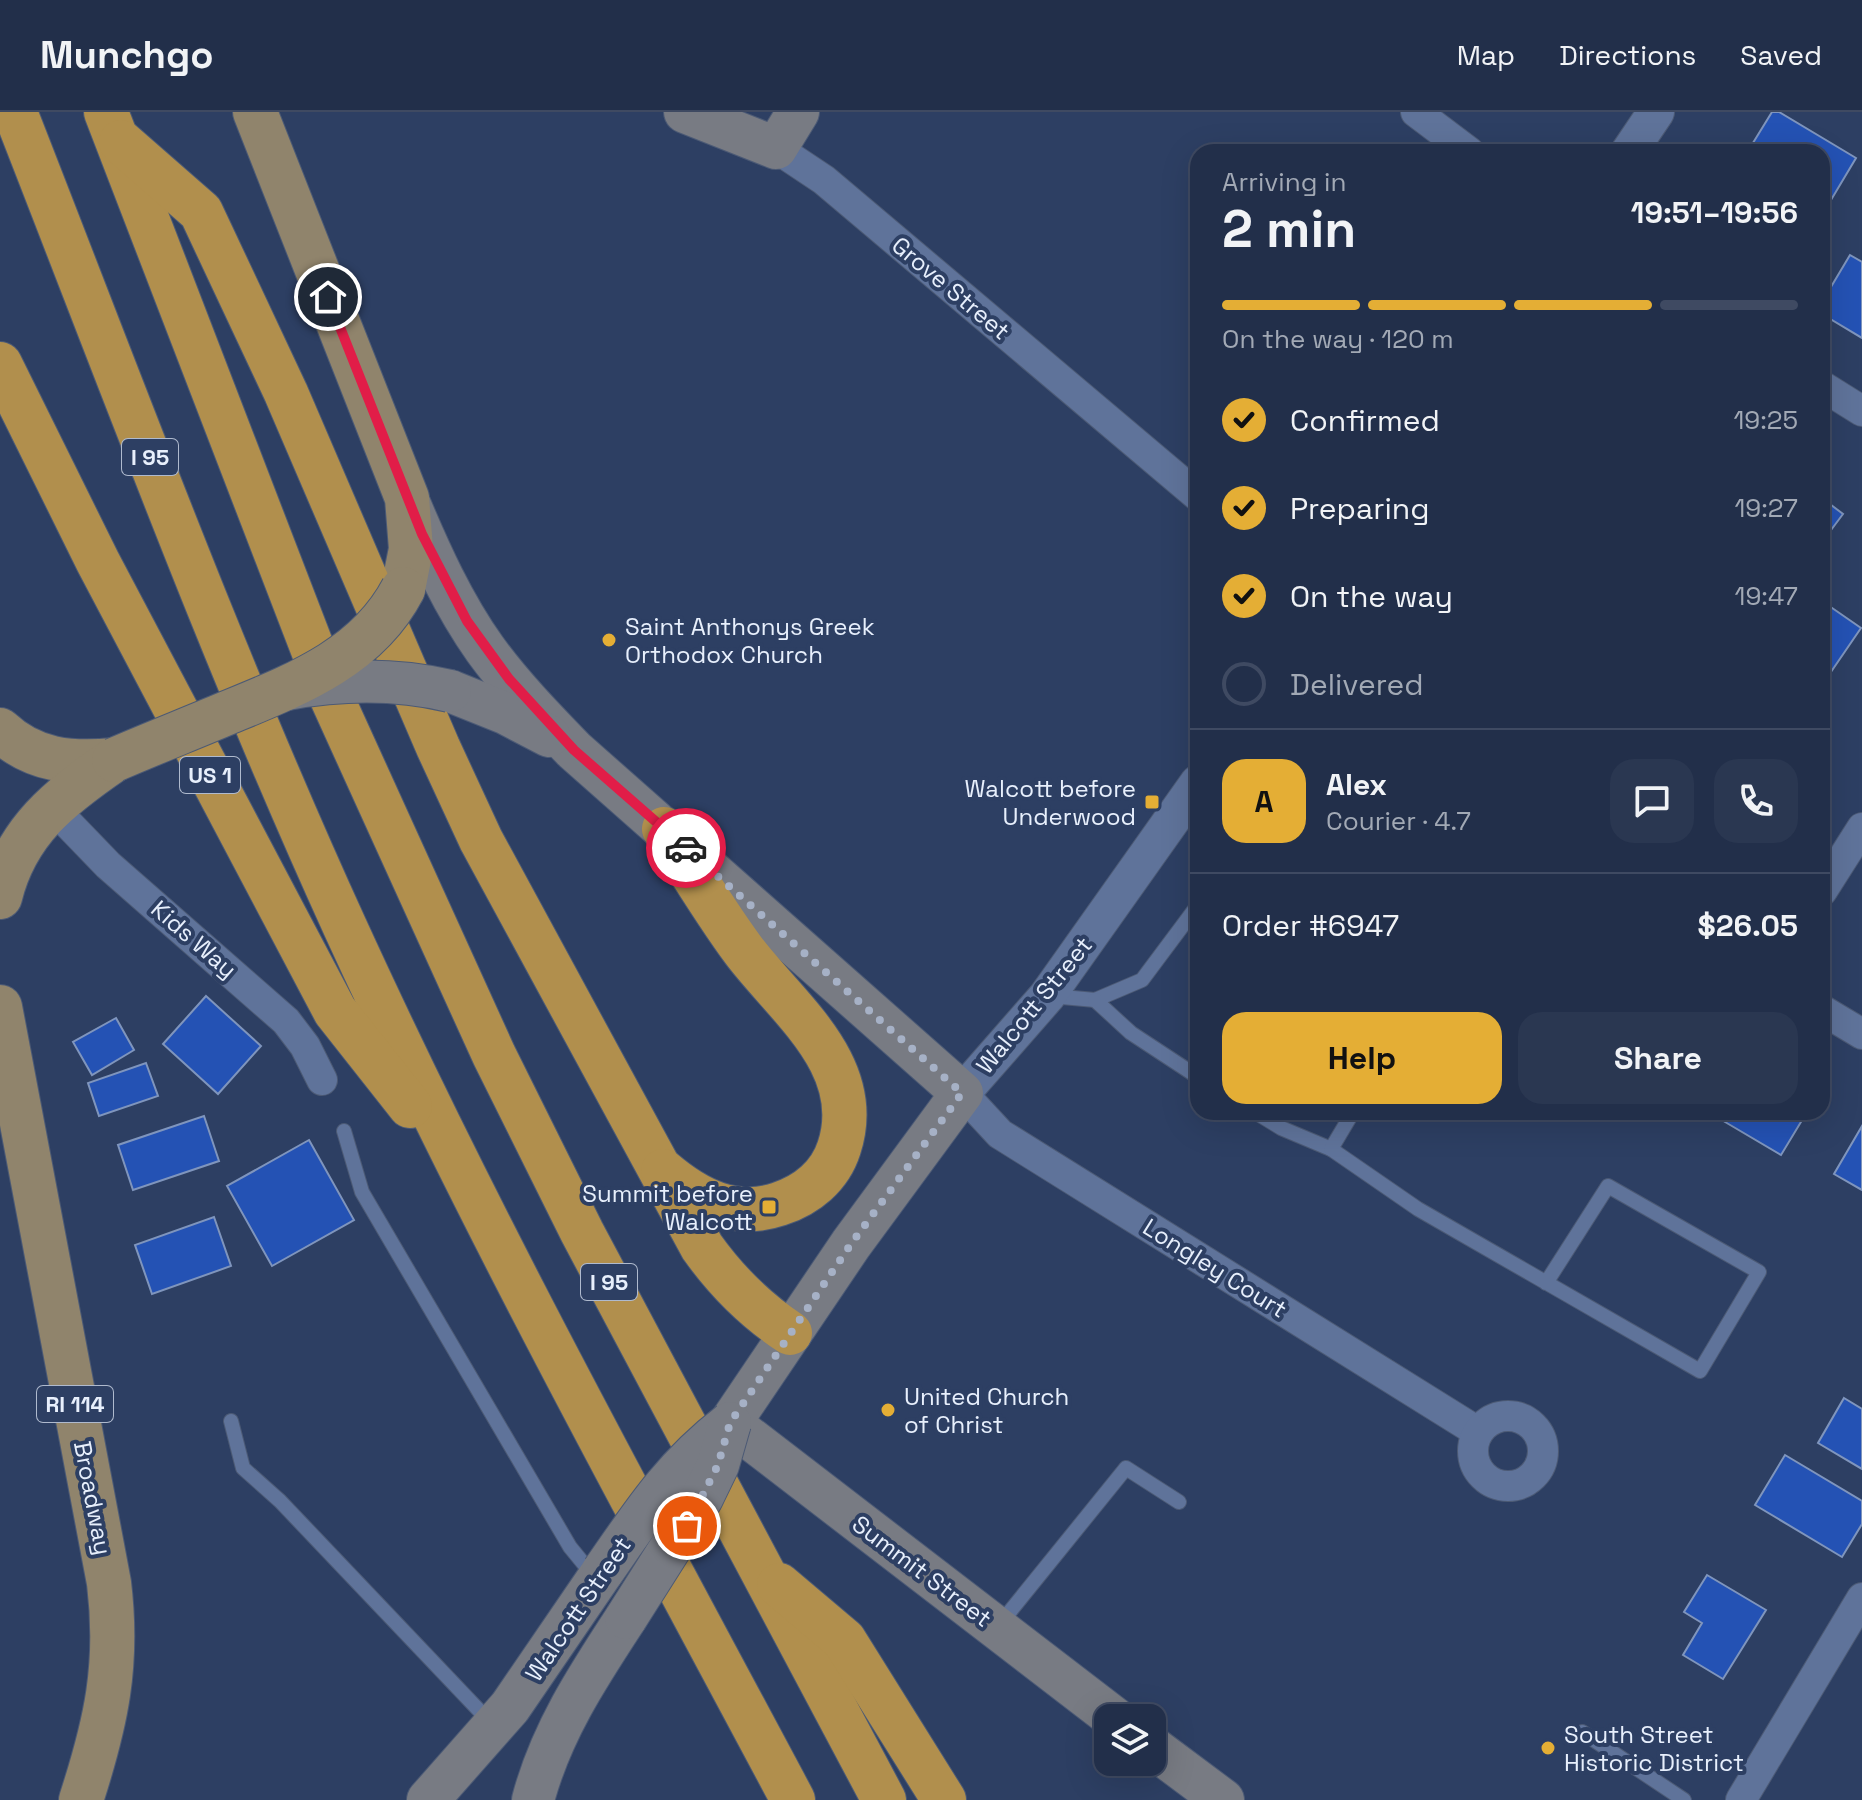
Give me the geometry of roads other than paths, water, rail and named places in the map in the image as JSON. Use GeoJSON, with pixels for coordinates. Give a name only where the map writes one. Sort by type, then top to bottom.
{"type":"FeatureCollection","features":[{"type":"Feature","properties":{"kind":"highway","name":"I 95"},"geometry":{"type":"LineString","coordinates":[[15,112],[262,740],[342,921],[456,1163],[608,1459],[793,1800]]}},
{"type":"Feature","properties":{"kind":"highway","name":"I 95"},"geometry":{"type":"LineString","coordinates":[[110,124],[330,694],[384,814],[546,1161],[884,1800]]}},
{"type":"Feature","properties":{"kind":"highway"},"geometry":{"type":"LineString","coordinates":[[110,124],[201,212],[286,393],[481,840],[702,1247],[752,1305],[790,1333]]}},
{"type":"Feature","properties":{"kind":"highway","name":"US 1"},"geometry":{"type":"LineString","coordinates":[[0,364],[98,562],[335,1011],[456,1163]]}},
{"type":"Feature","properties":{"kind":"highway"},"geometry":{"type":"LineString","coordinates":[[654,1163],[688,1190],[719,1206],[741,1210],[769,1207],[799,1196],[826,1173],[836,1158],[846,1118],[844,1095],[829,1056],[743,950],[664,829]]}},
{"type":"Feature","properties":{"kind":"highway"},"geometry":{"type":"LineString","coordinates":[[762,1571],[844,1640],[944,1800]]}},
{"type":"Feature","properties":{"kind":"main road"},"geometry":{"type":"LineString","coordinates":[[255,112],[274,133],[407,498],[435,562],[467,621],[509,679],[574,750],[962,1093]]}},
{"type":"Feature","properties":{"kind":"main road","name":"Grove Street"},"geometry":{"type":"LineString","coordinates":[[685,112],[776,148]]}},
{"type":"Feature","properties":{"kind":"main road"},"geometry":{"type":"LineString","coordinates":[[776,148],[798,112]]}},
{"type":"Feature","properties":{"kind":"main road"},"geometry":{"type":"LineString","coordinates":[[0,897],[11,859],[22,841],[53,808],[114,760],[285,689],[362,643],[392,610],[403,589],[411,549],[407,498]]}},
{"type":"Feature","properties":{"kind":"main road"},"geometry":{"type":"LineString","coordinates":[[285,689],[316,683],[370,681],[425,685],[450,691],[505,713],[574,750]]}},
{"type":"Feature","properties":{"kind":"main road"},"geometry":{"type":"LineString","coordinates":[[0,730],[22,747],[44,757],[67,762],[114,760]]}},
{"type":"Feature","properties":{"kind":"main road","name":"Broadway"},"geometry":{"type":"LineString","coordinates":[[0,1007],[114,1623],[114,1661],[107,1701],[81,1800]]}},
{"type":"Feature","properties":{"kind":"main road","name":"Walcott Street"},"geometry":{"type":"LineString","coordinates":[[428,1800],[495,1727],[672,1474],[734,1416],[851,1244],[962,1093]]}},
{"type":"Feature","properties":{"kind":"main road","name":"Walcott Street"},"geometry":{"type":"LineString","coordinates":[[533,1800],[550,1746],[564,1717],[702,1498],[718,1465],[734,1416]]}},
{"type":"Feature","properties":{"kind":"main road","name":"Summit Street"},"geometry":{"type":"LineString","coordinates":[[734,1416],[763,1450],[1096,1704]]}},
{"type":"Feature","properties":{"kind":"main road"},"geometry":{"type":"LineString","coordinates":[[1166,1757],[1223,1800]]}},
{"type":"Feature","properties":{"kind":"street"},"geometry":{"type":"LineString","coordinates":[[1416,112],[1458,144]]}},
{"type":"Feature","properties":{"kind":"street"},"geometry":{"type":"LineString","coordinates":[[1634,144],[1656,112]]}},
{"type":"Feature","properties":{"kind":"street","name":"Grove Street"},"geometry":{"type":"LineString","coordinates":[[776,148],[824,180],[1190,489]]}},
{"type":"Feature","properties":{"kind":"street"},"geometry":{"type":"LineString","coordinates":[[1830,391],[1862,411]]}},
{"type":"Feature","properties":{"kind":"street","name":"Walcott Street"},"geometry":{"type":"LineString","coordinates":[[962,1093],[1047,996],[1190,794]]}},
{"type":"Feature","properties":{"kind":"street","name":"Kids Way"},"geometry":{"type":"LineString","coordinates":[[53,808],[108,865],[280,1014],[297,1033],[322,1080]]}},
{"type":"Feature","properties":{"kind":"street"},"geometry":{"type":"LineString","coordinates":[[1830,878],[1862,828]]}},
{"type":"Feature","properties":{"kind":"street"},"geometry":{"type":"LineString","coordinates":[[1830,1015],[1862,1034]]}},
{"type":"Feature","properties":{"kind":"street","name":"Longley Court"},"geometry":{"type":"LineString","coordinates":[[962,1093],[1000,1134],[1478,1432]]}},
{"type":"Feature","properties":{"kind":"street"},"geometry":{"type":"LineString","coordinates":[[1741,1800],[1862,1598]]}},
{"type":"Feature","properties":{"kind":"lane"},"geometry":{"type":"LineString","coordinates":[[1047,996],[1095,1000],[1142,980],[1190,916]]}},
{"type":"Feature","properties":{"kind":"lane"},"geometry":{"type":"LineString","coordinates":[[1095,1000],[1131,1033],[1190,1072]]}},
{"type":"Feature","properties":{"kind":"lane"},"geometry":{"type":"LineString","coordinates":[[1268,1120],[1331,1149],[1418,1209],[1546,1283],[1700,1371],[1759,1272],[1608,1186],[1546,1283]]}},
{"type":"Feature","properties":{"kind":"lane"},"geometry":{"type":"LineString","coordinates":[[1331,1149],[1348,1120]]}},
{"type":"Feature","properties":{"kind":"lane"},"geometry":{"type":"LineString","coordinates":[[344,1131],[362,1192],[570,1547],[588,1569],[602,1574]]}},
{"type":"Feature","properties":{"kind":"lane"},"geometry":{"type":"LineString","coordinates":[[231,1421],[243,1468],[280,1501],[495,1727]]}},
{"type":"Feature","properties":{"kind":"lane"},"geometry":{"type":"LineString","coordinates":[[997,1628],[1126,1468],[1179,1502]]}},
{"type":"Feature","properties":{"kind":"lane"},"geometry":{"type":"LineString","coordinates":[[1582,1732],[1684,1800]]}},
{"type":"Feature","properties":{"kind":"place","name":"Saint Anthonys Greek Orthodox Church"},"geometry":{"type":"Point","coordinates":[609,640]}},
{"type":"Feature","properties":{"kind":"place","name":"Walcott before Underwood"},"geometry":{"type":"Point","coordinates":[1152,802]}},
{"type":"Feature","properties":{"kind":"place","name":"Summit before Walcott"},"geometry":{"type":"Point","coordinates":[769,1207]}},
{"type":"Feature","properties":{"kind":"place","name":"United Church of Christ"},"geometry":{"type":"Point","coordinates":[888,1410]}},
{"type":"Feature","properties":{"kind":"place","name":"South Street Historic District"},"geometry":{"type":"Point","coordinates":[1548,1748]}}]}
